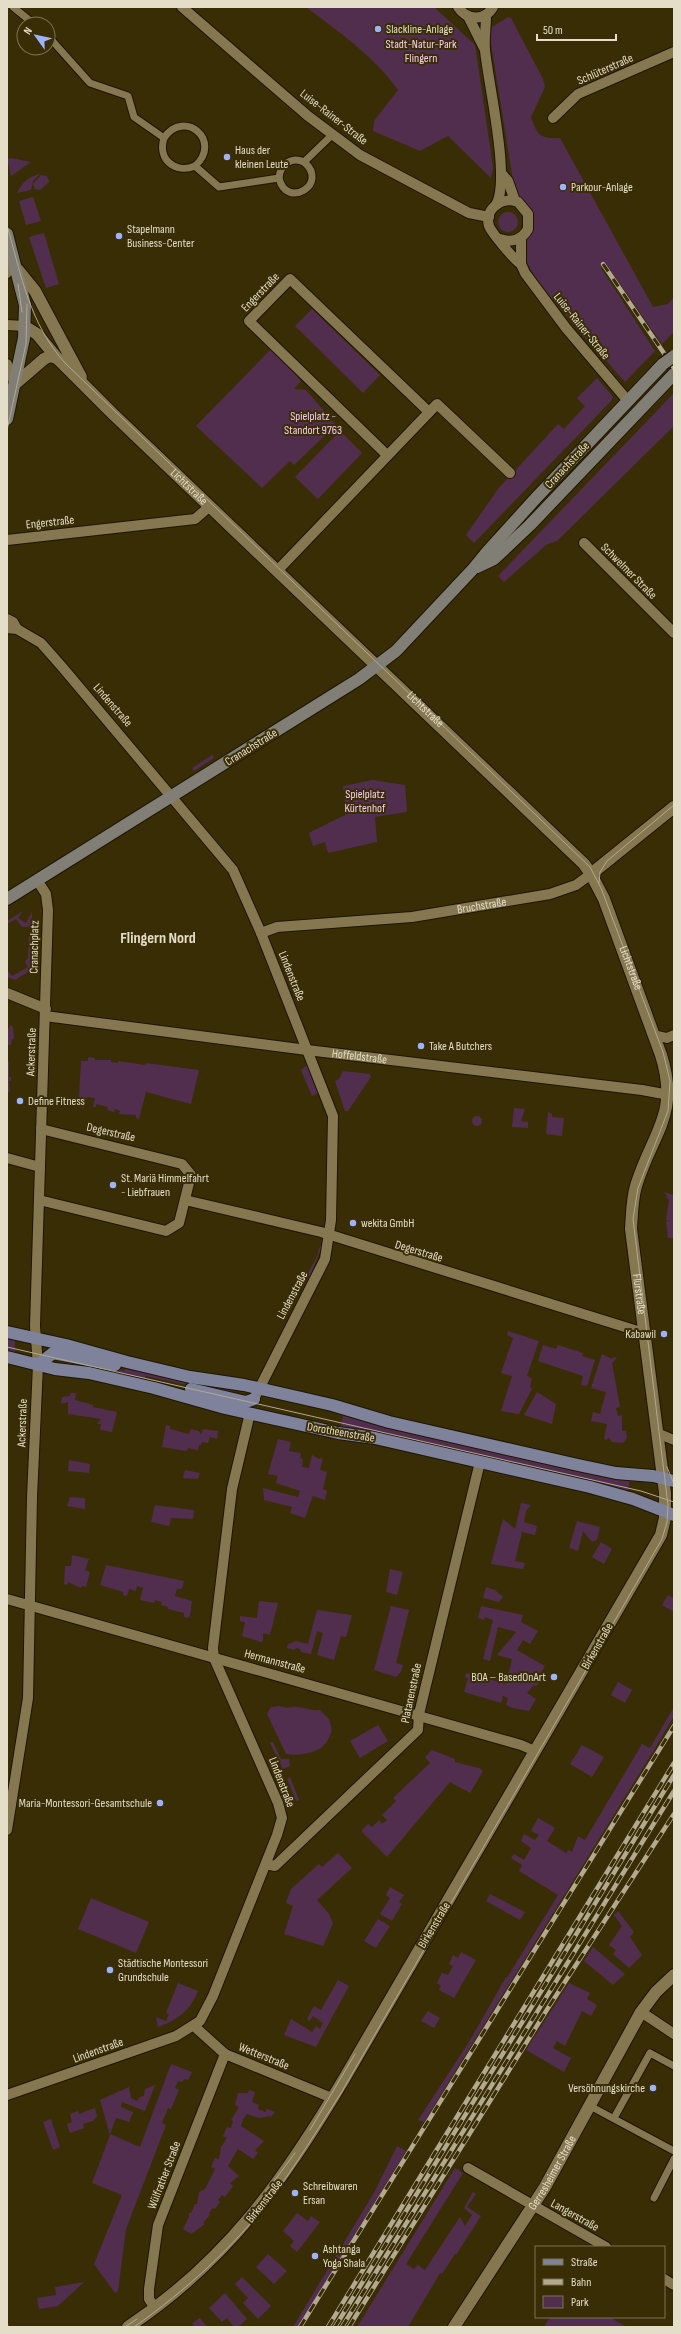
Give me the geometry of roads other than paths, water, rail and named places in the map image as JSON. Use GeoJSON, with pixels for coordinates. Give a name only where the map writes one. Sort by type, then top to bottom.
{"type":"FeatureCollection","features":[{"type":"Feature","properties":{"kind":"main road"},"geometry":{"type":"LineString","coordinates":[[7,234],[14,258],[12,272],[25,305],[24,326],[15,384],[7,420]]}},
{"type":"Feature","properties":{"kind":"main road","name":"Cranachstraße"},"geometry":{"type":"LineString","coordinates":[[474,568],[494,559],[564,489],[642,398],[671,370],[674,356]]}},
{"type":"Feature","properties":{"kind":"main road","name":"Cranachstraße"},"geometry":{"type":"LineString","coordinates":[[7,899],[359,679],[396,651],[474,568],[502,535],[628,401],[642,398]]}},
{"type":"Feature","properties":{"kind":"main road"},"geometry":{"type":"LineString","coordinates":[[564,489],[572,474],[630,412],[628,401]]}},
{"type":"Feature","properties":{"kind":"main road","name":"Dorotheenstraße"},"geometry":{"type":"LineString","coordinates":[[7,1332],[256,1394],[332,1405],[389,1422],[616,1473],[668,1479]]}},
{"type":"Feature","properties":{"kind":"main road"},"geometry":{"type":"LineString","coordinates":[[38,1365],[53,1353],[113,1366],[127,1362]]}},
{"type":"Feature","properties":{"kind":"main road","name":"Dorotheenstraße"},"geometry":{"type":"LineString","coordinates":[[7,1357],[38,1365],[154,1388],[250,1413],[480,1462],[618,1494],[670,1513]]}},
{"type":"Feature","properties":{"kind":"main road"},"geometry":{"type":"LineString","coordinates":[[154,1388],[164,1383],[246,1402],[256,1394]]}},
{"type":"Feature","properties":{"kind":"street"},"geometry":{"type":"LineString","coordinates":[[13,7],[24,16]]}},
{"type":"Feature","properties":{"kind":"street","name":"Luise-Rainer-Straße"},"geometry":{"type":"LineString","coordinates":[[182,7],[332,135],[360,155],[468,212],[489,217],[490,230],[500,239],[511,256],[521,264],[536,289],[553,312],[628,401]]}},
{"type":"Feature","properties":{"kind":"street"},"geometry":{"type":"LineString","coordinates":[[458,7],[468,16],[484,48]]}},
{"type":"Feature","properties":{"kind":"street"},"geometry":{"type":"LineString","coordinates":[[489,217],[499,199],[502,174],[484,48],[486,16],[493,7]]}},
{"type":"Feature","properties":{"kind":"street"},"geometry":{"type":"LineString","coordinates":[[468,16],[477,18],[486,16]]}},
{"type":"Feature","properties":{"kind":"street"},"geometry":{"type":"LineString","coordinates":[[56,45],[90,83],[128,96],[134,117],[164,138]]}},
{"type":"Feature","properties":{"kind":"street","name":"Schlüterstraße"},"geometry":{"type":"LineString","coordinates":[[553,118],[578,94],[674,52]]}},
{"type":"Feature","properties":{"kind":"street"},"geometry":{"type":"LineString","coordinates":[[182,126],[189,127],[199,133],[203,138],[205,151],[203,157],[196,166],[182,169],[169,164],[163,154],[164,138],[171,130],[182,126]]}},
{"type":"Feature","properties":{"kind":"street"},"geometry":{"type":"LineString","coordinates":[[304,162],[332,135]]}},
{"type":"Feature","properties":{"kind":"street"},"geometry":{"type":"LineString","coordinates":[[295,160],[304,162],[310,168],[312,176],[311,183],[305,190],[296,193],[287,191],[281,185],[279,178],[281,168],[287,162],[295,160]]}},
{"type":"Feature","properties":{"kind":"street"},"geometry":{"type":"LineString","coordinates":[[196,166],[219,187],[279,178]]}},
{"type":"Feature","properties":{"kind":"street"},"geometry":{"type":"LineString","coordinates":[[502,174],[508,181],[515,201]]}},
{"type":"Feature","properties":{"kind":"street"},"geometry":{"type":"LineString","coordinates":[[496,205],[505,201],[515,201],[524,207],[529,217],[528,229],[521,238],[521,264]]}},
{"type":"Feature","properties":{"kind":"street"},"geometry":{"type":"LineString","coordinates":[[500,239],[508,241],[521,238]]}},
{"type":"Feature","properties":{"kind":"street"},"geometry":{"type":"LineString","coordinates":[[12,272],[35,291],[85,385]]}},
{"type":"Feature","properties":{"kind":"street","name":"Engerstraße"},"geometry":{"type":"LineString","coordinates":[[387,455],[249,321],[290,279],[429,412]]}},
{"type":"Feature","properties":{"kind":"street"},"geometry":{"type":"LineString","coordinates":[[7,325],[24,326]]}},
{"type":"Feature","properties":{"kind":"street","name":"Lichtstraße"},"geometry":{"type":"LineString","coordinates":[[24,326],[37,334],[57,358],[577,857],[591,874],[604,899],[665,1066],[672,1097]]}},
{"type":"Feature","properties":{"kind":"street"},"geometry":{"type":"LineString","coordinates":[[7,364],[15,384],[44,359],[50,356],[57,358]]}},
{"type":"Feature","properties":{"kind":"street"},"geometry":{"type":"LineString","coordinates":[[278,570],[436,404],[510,473]]}},
{"type":"Feature","properties":{"kind":"street","name":"Engerstraße"},"geometry":{"type":"LineString","coordinates":[[7,540],[195,519],[210,506]]}},
{"type":"Feature","properties":{"kind":"street","name":"Schwelmer Straße"},"geometry":{"type":"LineString","coordinates":[[584,544],[674,633]]}},
{"type":"Feature","properties":{"kind":"street","name":"Lindenstraße"},"geometry":{"type":"LineString","coordinates":[[7,619],[13,622],[12,629],[41,643],[173,796],[233,870],[261,933],[334,1120],[329,1235],[325,1259],[256,1394]]}},
{"type":"Feature","properties":{"kind":"street","name":"Bruchstraße"},"geometry":{"type":"LineString","coordinates":[[261,933],[277,927],[412,917],[550,894],[576,885],[674,807]]}},
{"type":"Feature","properties":{"kind":"street","name":"Cranachplatz"},"geometry":{"type":"LineString","coordinates":[[38,880],[46,894],[48,910],[46,1012]]}},
{"type":"Feature","properties":{"kind":"street","name":"Hoffeldstraße"},"geometry":{"type":"LineString","coordinates":[[7,993],[46,1012],[307,1050],[642,1090],[672,1097]]}},
{"type":"Feature","properties":{"kind":"street","name":"Ackerstraße"},"geometry":{"type":"LineString","coordinates":[[7,1830],[28,1698],[32,1497],[38,1365],[35,1326],[46,1012]]}},
{"type":"Feature","properties":{"kind":"street"},"geometry":{"type":"LineString","coordinates":[[654,1035],[666,1038],[674,1035]]}},
{"type":"Feature","properties":{"kind":"street","name":"Flurstraße"},"geometry":{"type":"LineString","coordinates":[[668,1479],[657,1434],[631,1229],[632,1207],[637,1184],[672,1097]]}},
{"type":"Feature","properties":{"kind":"street","name":"Degerstraße"},"geometry":{"type":"LineString","coordinates":[[39,1200],[166,1231],[178,1223],[191,1175],[182,1164],[41,1129]]}},
{"type":"Feature","properties":{"kind":"street"},"geometry":{"type":"LineString","coordinates":[[7,1158],[40,1167]]}},
{"type":"Feature","properties":{"kind":"street","name":"Degerstraße"},"geometry":{"type":"LineString","coordinates":[[185,1200],[329,1235],[644,1333]]}},
{"type":"Feature","properties":{"kind":"street","name":"Lindenstraße"},"geometry":{"type":"LineString","coordinates":[[7,2095],[164,2040],[194,2026],[200,2021],[213,1996],[266,1864],[282,1818],[278,1803],[214,1658],[213,1637],[232,1489],[250,1413]]}},
{"type":"Feature","properties":{"kind":"street"},"geometry":{"type":"LineString","coordinates":[[657,1434],[674,1440]]}},
{"type":"Feature","properties":{"kind":"street","name":"Platanenstraße"},"geometry":{"type":"LineString","coordinates":[[266,1864],[275,1866],[418,1730],[419,1714],[480,1462]]}},
{"type":"Feature","properties":{"kind":"street","name":"Birkenstraße"},"geometry":{"type":"LineString","coordinates":[[128,2327],[155,2308],[198,2272],[244,2226],[282,2179],[332,2098],[661,1535],[670,1513],[668,1479]]}},
{"type":"Feature","properties":{"kind":"street","name":"Hermannstraße"},"geometry":{"type":"LineString","coordinates":[[7,1599],[419,1714],[521,1745],[535,1752]]}},
{"type":"Feature","properties":{"kind":"street","name":"Gerresheimer Straße"},"geometry":{"type":"LineString","coordinates":[[454,2327],[532,2207],[590,2106],[641,2012],[656,1992],[674,1975]]}},
{"type":"Feature","properties":{"kind":"street"},"geometry":{"type":"LineString","coordinates":[[641,2012],[674,2034]]}},
{"type":"Feature","properties":{"kind":"street","name":"Wetterstraße"},"geometry":{"type":"LineString","coordinates":[[194,2026],[225,2054],[332,2098]]}},
{"type":"Feature","properties":{"kind":"street"},"geometry":{"type":"LineString","coordinates":[[614,2118],[650,2053],[674,2066]]}},
{"type":"Feature","properties":{"kind":"street","name":"Wülfrather Straße"},"geometry":{"type":"LineString","coordinates":[[155,2308],[149,2299],[149,2288],[158,2225],[225,2054]]}},
{"type":"Feature","properties":{"kind":"street"},"geometry":{"type":"LineString","coordinates":[[590,2106],[674,2151]]}},
{"type":"Feature","properties":{"kind":"street"},"geometry":{"type":"LineString","coordinates":[[654,2198],[674,2160]]}},
{"type":"Feature","properties":{"kind":"street"},"geometry":{"type":"LineString","coordinates":[[468,2168],[532,2207]]}},
{"type":"Feature","properties":{"kind":"street","name":"Langerstraße"},"geometry":{"type":"LineString","coordinates":[[532,2207],[604,2246]]}},
{"type":"Feature","properties":{"kind":"street"},"geometry":{"type":"LineString","coordinates":[[665,2280],[674,2285]]}},
{"type":"Feature","properties":{"kind":"tram line"},"geometry":{"type":"LineString","coordinates":[[7,225],[22,281],[35,316],[54,349],[66,364],[590,867],[601,888],[663,1052],[670,1081],[668,1111],[638,1188],[633,1219],[668,1505],[667,1522],[662,1539],[341,2093],[299,2159],[272,2197],[225,2251],[172,2299],[134,2327]]}},
{"type":"Feature","properties":{"kind":"tram line"},"geometry":{"type":"LineString","coordinates":[[18,284],[22,312]]}},
{"type":"Feature","properties":{"kind":"tram line"},"geometry":{"type":"LineString","coordinates":[[7,430],[26,344],[27,304]]}},
{"type":"Feature","properties":{"kind":"tram line"},"geometry":{"type":"LineString","coordinates":[[599,883],[600,872],[607,861],[674,805]]}},
{"type":"Feature","properties":{"kind":"tram line"},"geometry":{"type":"LineString","coordinates":[[7,1347],[641,1491],[674,1502]]}},
{"type":"Feature","properties":{"kind":"tram line"},"geometry":{"type":"LineString","coordinates":[[667,1467],[674,1484]]}},
{"type":"Feature","properties":{"kind":"tram line"},"geometry":{"type":"LineString","coordinates":[[310,2130],[355,2054]]}},
{"type":"Feature","properties":{"kind":"tram line"},"geometry":{"type":"LineString","coordinates":[[246,2219],[295,2153]]}},
{"type":"Feature","properties":{"kind":"tram line"},"geometry":{"type":"LineString","coordinates":[[125,2327],[137,2319]]}},
{"type":"Feature","properties":{"kind":"tram line"},"geometry":{"type":"LineString","coordinates":[[7,2320],[8,2327]]}},
{"type":"Feature","properties":{"kind":"railway"},"geometry":{"type":"LineString","coordinates":[[603,264],[674,368]]}},
{"type":"Feature","properties":{"kind":"railway"},"geometry":{"type":"LineString","coordinates":[[300,2327],[674,1726]]}},
{"type":"Feature","properties":{"kind":"railway"},"geometry":{"type":"LineString","coordinates":[[328,2327],[674,1763]]}},
{"type":"Feature","properties":{"kind":"railway"},"geometry":{"type":"LineString","coordinates":[[335,2327],[674,1775]]}},
{"type":"Feature","properties":{"kind":"railway"},"geometry":{"type":"LineString","coordinates":[[342,2327],[674,1791]]}},
{"type":"Feature","properties":{"kind":"railway"},"geometry":{"type":"LineString","coordinates":[[349,2327],[548,2008],[674,1814]]}},
{"type":"Feature","properties":{"kind":"place","name":"Slackline-Anlage"},"geometry":{"type":"Point","coordinates":[378,29]}},
{"type":"Feature","properties":{"kind":"place","name":"Haus der kleinen Leute"},"geometry":{"type":"Point","coordinates":[227,157]}},
{"type":"Feature","properties":{"kind":"place","name":"Parkour-Anlage"},"geometry":{"type":"Point","coordinates":[563,187]}},
{"type":"Feature","properties":{"kind":"place","name":"Stapelmann Business-Center"},"geometry":{"type":"Point","coordinates":[119,236]}},
{"type":"Feature","properties":{"kind":"place","name":"Take A Butchers"},"geometry":{"type":"Point","coordinates":[421,1046]}},
{"type":"Feature","properties":{"kind":"place","name":"Define Fitness"},"geometry":{"type":"Point","coordinates":[20,1101]}},
{"type":"Feature","properties":{"kind":"place","name":"St. Mariä Himmelfahrt - Liebfrauen"},"geometry":{"type":"Point","coordinates":[113,1185]}},
{"type":"Feature","properties":{"kind":"place","name":"wekita GmbH"},"geometry":{"type":"Point","coordinates":[353,1223]}},
{"type":"Feature","properties":{"kind":"place","name":"Kabawil"},"geometry":{"type":"Point","coordinates":[664,1334]}},
{"type":"Feature","properties":{"kind":"place","name":"BOA – BasedOnArt"},"geometry":{"type":"Point","coordinates":[554,1677]}},
{"type":"Feature","properties":{"kind":"place","name":"Maria-Montessori-Gesamtschule"},"geometry":{"type":"Point","coordinates":[160,1803]}},
{"type":"Feature","properties":{"kind":"place","name":"Städtische Montessori Grundschule"},"geometry":{"type":"Point","coordinates":[110,1970]}},
{"type":"Feature","properties":{"kind":"place","name":"Versöhnungskirche"},"geometry":{"type":"Point","coordinates":[653,2088]}},
{"type":"Feature","properties":{"kind":"place","name":"Schreibwaren Ersan"},"geometry":{"type":"Point","coordinates":[295,2193]}},
{"type":"Feature","properties":{"kind":"place","name":"Ashtanga Yoga Shala"},"geometry":{"type":"Point","coordinates":[315,2256]}},
{"type":"Feature","properties":{"kind":"district","name":"Flingern Nord"},"geometry":{"type":"Point","coordinates":[158,937]}},
{"type":"Feature","properties":{"kind":"park label","name":"Stadt-Natur-Park Flingern"},"geometry":{"type":"Point","coordinates":[421,51]}},
{"type":"Feature","properties":{"kind":"park label","name":"Spielplatz - Standort 9763"},"geometry":{"type":"Point","coordinates":[313,423]}},
{"type":"Feature","properties":{"kind":"park label","name":"Spielplatz Kürtenhof"},"geometry":{"type":"Point","coordinates":[365,801]}}]}
